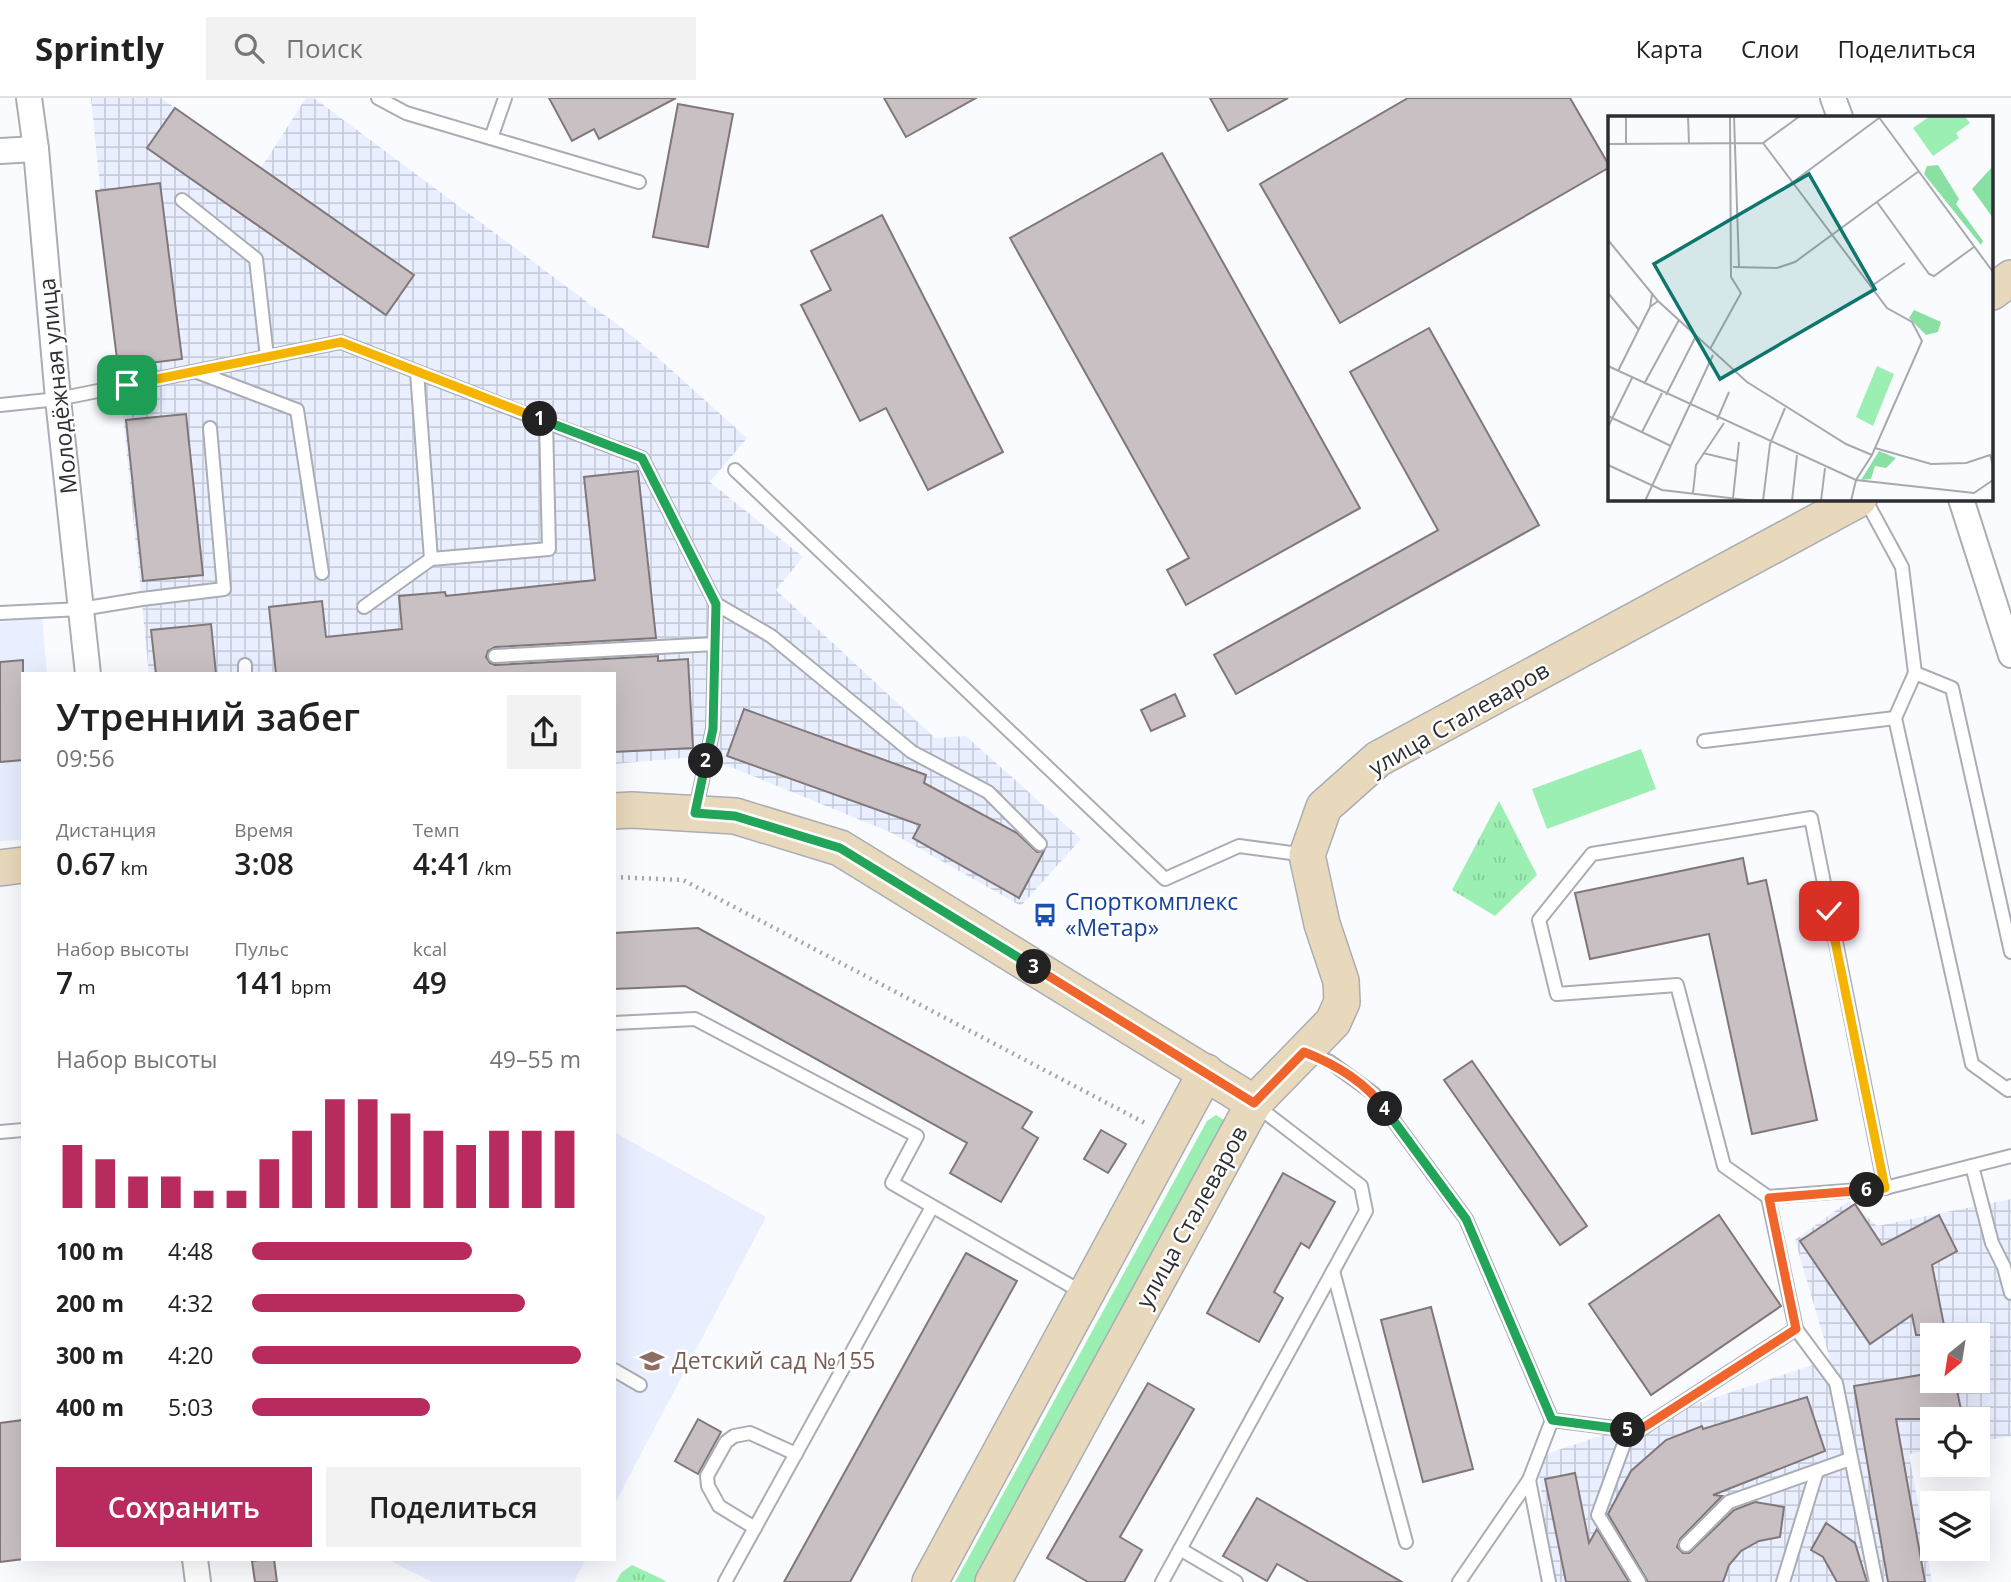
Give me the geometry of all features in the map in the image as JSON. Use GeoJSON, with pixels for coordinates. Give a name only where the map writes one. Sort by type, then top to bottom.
{"type":"FeatureCollection","features":[{"type":"Feature","properties":{"kind":"street","name":"Молодёжная улица"},"geometry":{"type":"LineString","coordinates":[[29,98],[88,672]]}},
{"type":"Feature","properties":{"kind":"street"},"geometry":{"type":"LineString","coordinates":[[1833,98],[1840,116]]}},
{"type":"Feature","properties":{"kind":"street"},"geometry":{"type":"LineString","coordinates":[[0,151],[36,149]]}},
{"type":"Feature","properties":{"kind":"street"},"geometry":{"type":"LineString","coordinates":[[1994,291],[2011,278]]}},
{"type":"Feature","properties":{"kind":"street","name":"улица Сталеваров"},"geometry":{"type":"LineString","coordinates":[[993,1582],[1254,1103],[1333,1022],[1342,1002],[1341,981],[1322,924],[1307,855],[1324,807],[1378,759],[1860,500]]}},
{"type":"Feature","properties":{"kind":"street"},"geometry":{"type":"LineString","coordinates":[[1961,500],[2010,645]]}},
{"type":"Feature","properties":{"kind":"street"},"geometry":{"type":"LineString","coordinates":[[616,811],[735,816],[840,848],[1254,1103]]}},
{"type":"Feature","properties":{"kind":"street"},"geometry":{"type":"LineString","coordinates":[[0,868],[21,865]]}},
{"type":"Feature","properties":{"kind":"street"},"geometry":{"type":"LineString","coordinates":[[930,1582],[1206,1072]]}},
{"type":"Feature","properties":{"kind":"street"},"geometry":{"type":"LineString","coordinates":[[195,1561],[198,1582]]}},
{"type":"Feature","properties":{"kind":"lane"},"geometry":{"type":"LineString","coordinates":[[378,98],[406,113],[639,182]]}},
{"type":"Feature","properties":{"kind":"lane"},"geometry":{"type":"LineString","coordinates":[[491,138],[505,98]]}},
{"type":"Feature","properties":{"kind":"lane"},"geometry":{"type":"LineString","coordinates":[[182,200],[256,259],[267,357]]}},
{"type":"Feature","properties":{"kind":"lane"},"geometry":{"type":"LineString","coordinates":[[0,405],[58,399],[341,342],[642,458],[716,604],[713,729],[695,813]]}},
{"type":"Feature","properties":{"kind":"lane"},"geometry":{"type":"LineString","coordinates":[[197,372],[297,410],[322,573]]}},
{"type":"Feature","properties":{"kind":"lane"},"geometry":{"type":"LineString","coordinates":[[418,372],[431,559]]}},
{"type":"Feature","properties":{"kind":"lane"},"geometry":{"type":"LineString","coordinates":[[364,607],[431,559],[549,549],[546,422]]}},
{"type":"Feature","properties":{"kind":"lane"},"geometry":{"type":"LineString","coordinates":[[0,613],[81,609],[142,598],[224,589],[210,428]]}},
{"type":"Feature","properties":{"kind":"lane"},"geometry":{"type":"LineString","coordinates":[[735,470],[1165,879],[1240,846],[1307,855]]}},
{"type":"Feature","properties":{"kind":"lane"},"geometry":{"type":"LineString","coordinates":[[1863,500],[1902,567],[1914,673],[1895,718],[1972,1064],[2008,1090],[2011,1086]]}},
{"type":"Feature","properties":{"kind":"lane"},"geometry":{"type":"LineString","coordinates":[[716,604],[771,636],[912,752],[988,792],[1040,844]]}},
{"type":"Feature","properties":{"kind":"lane"},"geometry":{"type":"LineString","coordinates":[[495,656],[715,644]]}},
{"type":"Feature","properties":{"kind":"lane"},"geometry":{"type":"LineString","coordinates":[[1914,673],[1952,688],[2011,953]]}},
{"type":"Feature","properties":{"kind":"lane"},"geometry":{"type":"LineString","coordinates":[[1704,741],[1895,718]]}},
{"type":"Feature","properties":{"kind":"lane"},"geometry":{"type":"LineString","coordinates":[[1885,1188],[1811,818],[1592,854],[1539,920],[1557,993],[1677,985],[1724,1166],[1769,1198],[1885,1188],[2011,1156]]}},
{"type":"Feature","properties":{"kind":"lane"},"geometry":{"type":"LineString","coordinates":[[616,1023],[695,1019],[916,1136],[892,1183],[1085,1294]]}},
{"type":"Feature","properties":{"kind":"lane"},"geometry":{"type":"LineString","coordinates":[[1304,1052],[1330,1062],[1374,1094],[1466,1219],[1552,1420],[1529,1480],[1459,1582]]}},
{"type":"Feature","properties":{"kind":"lane"},"geometry":{"type":"LineString","coordinates":[[1162,1582],[1366,1211],[1361,1186],[1254,1103]]}},
{"type":"Feature","properties":{"kind":"lane"},"geometry":{"type":"LineString","coordinates":[[0,1132],[21,1130]]}},
{"type":"Feature","properties":{"kind":"lane"},"geometry":{"type":"LineString","coordinates":[[1972,1166],[1992,1243],[2004,1267],[2011,1293]]}},
{"type":"Feature","properties":{"kind":"lane"},"geometry":{"type":"LineString","coordinates":[[1769,1198],[1796,1329],[1836,1383],[1876,1582]]}},
{"type":"Feature","properties":{"kind":"lane"},"geometry":{"type":"LineString","coordinates":[[725,1582],[932,1207]]}},
{"type":"Feature","properties":{"kind":"lane"},"geometry":{"type":"LineString","coordinates":[[1333,1271],[1406,1542]]}},
{"type":"Feature","properties":{"kind":"lane"},"geometry":{"type":"LineString","coordinates":[[1552,1420],[1638,1431],[1796,1329]]}},
{"type":"Feature","properties":{"kind":"lane"},"geometry":{"type":"LineString","coordinates":[[616,1371],[640,1385]]}},
{"type":"Feature","properties":{"kind":"lane"},"geometry":{"type":"LineString","coordinates":[[1629,1430],[1598,1515],[1639,1582]]}},
{"type":"Feature","properties":{"kind":"lane"},"geometry":{"type":"LineString","coordinates":[[755,1528],[719,1506],[708,1486],[708,1476],[726,1441],[734,1436],[750,1433],[796,1454]]}},
{"type":"Feature","properties":{"kind":"lane"},"geometry":{"type":"LineString","coordinates":[[1686,1545],[1729,1502],[1850,1459]]}},
{"type":"Feature","properties":{"kind":"lane"},"geometry":{"type":"LineString","coordinates":[[1783,1582],[1817,1471]]}},
{"type":"Feature","properties":{"kind":"lane"},"geometry":{"type":"LineString","coordinates":[[1529,1480],[1549,1582]]}},
{"type":"Feature","properties":{"kind":"lane"},"geometry":{"type":"LineString","coordinates":[[1180,1549],[1236,1582]]}},
{"type":"Feature","properties":{"kind":"lane"},"geometry":{"type":"LineString","coordinates":[[1470,1569],[1473,1582]]}},
{"type":"Feature","properties":{"kind":"path"},"geometry":{"type":"LineString","coordinates":[[616,877],[683,880],[1149,1125]]}},
{"type":"Feature","properties":{"kind":"shaded area"},"geometry":{"type":"Polygon","coordinates":[[[91,98],[161,98],[261,168],[306,98],[314,98],[622,328],[747,438],[710,482],[803,557],[776,590],[935,738],[966,736],[1081,839],[1021,906],[892,833],[721,763],[694,757],[616,764],[616,672],[149,672],[91,98]]]}},
{"type":"Feature","properties":{"kind":"shaded area"},"geometry":{"type":"Polygon","coordinates":[[[42,617],[47,672],[21,672],[21,840],[0,841],[0,622],[42,617]]]}},
{"type":"Feature","properties":{"kind":"shaded area","name":"Детский сад №155"},"geometry":{"type":"Polygon","coordinates":[[[616,1133],[766,1217],[616,1501],[616,1133]]]}},
{"type":"Feature","properties":{"kind":"shaded area"},"geometry":{"type":"Polygon","coordinates":[[[2011,1199],[2011,1436],[1990,1440],[1990,1407],[1920,1407],[1920,1452],[1909,1454],[1920,1515],[1920,1561],[1928,1561],[1932,1582],[1552,1582],[1537,1457],[1830,1359],[1795,1240],[1849,1201],[1877,1226],[2011,1199]]]}},
{"type":"Feature","properties":{"kind":"shaded area"},"geometry":{"type":"Polygon","coordinates":[[[391,1561],[585,1561],[574,1582],[432,1582],[391,1561]]]}},
{"type":"Feature","properties":{"kind":"green space"},"geometry":{"type":"Polygon","coordinates":[[[1641,749],[1656,789],[1547,829],[1532,789],[1641,749]]]}},
{"type":"Feature","properties":{"kind":"green space"},"geometry":{"type":"Polygon","coordinates":[[[1499,801],[1537,875],[1495,916],[1452,890],[1499,801]]]}},
{"type":"Feature","properties":{"kind":"green space"},"geometry":{"type":"Polygon","coordinates":[[[1216,1115],[1229,1123],[983,1582],[955,1582],[1207,1121],[1216,1115]]]}},
{"type":"Feature","properties":{"kind":"green space"},"geometry":{"type":"Polygon","coordinates":[[[632,1565],[666,1582],[616,1582],[621,1573],[632,1565]]]}},
{"type":"Feature","properties":{"kind":"building"},"geometry":{"type":"Polygon","coordinates":[[[549,98],[676,98],[599,139],[594,129],[572,141],[549,98]]]}},
{"type":"Feature","properties":{"kind":"building"},"geometry":{"type":"Polygon","coordinates":[[[884,98],[976,98],[906,137],[884,98]]]}},
{"type":"Feature","properties":{"kind":"building"},"geometry":{"type":"Polygon","coordinates":[[[1210,98],[1288,98],[1228,131],[1210,98]]]}},
{"type":"Feature","properties":{"kind":"building"},"geometry":{"type":"Polygon","coordinates":[[[1408,98],[1570,98],[1608,164],[1608,168],[1340,323],[1260,184],[1408,98]]]}},
{"type":"Feature","properties":{"kind":"building"},"geometry":{"type":"Polygon","coordinates":[[[678,104],[733,114],[708,247],[653,237],[678,104]]]}},
{"type":"Feature","properties":{"kind":"building"},"geometry":{"type":"Polygon","coordinates":[[[175,108],[414,275],[386,315],[147,148],[175,108]]]}},
{"type":"Feature","properties":{"kind":"building"},"geometry":{"type":"Polygon","coordinates":[[[1162,153],[1360,508],[1186,605],[1167,570],[1189,558],[1010,238],[1162,153]]]}},
{"type":"Feature","properties":{"kind":"building"},"geometry":{"type":"Polygon","coordinates":[[[160,183],[182,359],[118,367],[96,191],[160,183]]]}},
{"type":"Feature","properties":{"kind":"building"},"geometry":{"type":"Polygon","coordinates":[[[882,215],[1003,452],[928,490],[886,408],[860,421],[801,305],[831,290],[811,251],[882,215]]]}},
{"type":"Feature","properties":{"kind":"building"},"geometry":{"type":"Polygon","coordinates":[[[1429,328],[1539,525],[1236,694],[1214,655],[1438,530],[1350,372],[1429,328]]]}},
{"type":"Feature","properties":{"kind":"building"},"geometry":{"type":"Polygon","coordinates":[[[186,414],[203,575],[143,581],[126,420],[186,414]]]}},
{"type":"Feature","properties":{"kind":"building"},"geometry":{"type":"Polygon","coordinates":[[[638,471],[656,638],[495,647],[488,651],[486,657],[495,665],[658,656],[658,661],[688,659],[693,748],[616,752],[616,672],[276,672],[269,607],[322,601],[326,637],[402,629],[399,596],[445,592],[446,596],[595,580],[584,477],[638,471]]]}},
{"type":"Feature","properties":{"kind":"building"},"geometry":{"type":"Polygon","coordinates":[[[211,624],[216,672],[156,672],[151,630],[211,624]]]}},
{"type":"Feature","properties":{"kind":"building"},"geometry":{"type":"Polygon","coordinates":[[[23,660],[21,760],[0,762],[0,662],[23,660]]]}},
{"type":"Feature","properties":{"kind":"building"},"geometry":{"type":"Polygon","coordinates":[[[1175,694],[1185,716],[1151,731],[1141,710],[1175,694]]]}},
{"type":"Feature","properties":{"kind":"building"},"geometry":{"type":"Polygon","coordinates":[[[744,709],[926,775],[924,783],[1017,833],[1037,852],[1044,851],[1019,898],[913,838],[920,825],[727,756],[744,709]]]}},
{"type":"Feature","properties":{"kind":"building"},"geometry":{"type":"Polygon","coordinates":[[[1743,858],[1748,884],[1766,880],[1817,1120],[1752,1134],[1709,934],[1590,959],[1575,893],[1743,858]]]}},
{"type":"Feature","properties":{"kind":"building"},"geometry":{"type":"Polygon","coordinates":[[[698,928],[1032,1112],[1022,1128],[1038,1138],[1001,1202],[950,1173],[967,1143],[685,986],[616,989],[616,933],[698,928]]]}},
{"type":"Feature","properties":{"kind":"building"},"geometry":{"type":"Polygon","coordinates":[[[1472,1061],[1587,1226],[1560,1245],[1444,1080],[1472,1061]]]}},
{"type":"Feature","properties":{"kind":"building"},"geometry":{"type":"Polygon","coordinates":[[[1101,1130],[1126,1144],[1108,1173],[1084,1159],[1101,1130]]]}},
{"type":"Feature","properties":{"kind":"building"},"geometry":{"type":"Polygon","coordinates":[[[1283,1173],[1335,1202],[1309,1248],[1301,1243],[1274,1292],[1283,1298],[1259,1342],[1207,1313],[1283,1173]]]}},
{"type":"Feature","properties":{"kind":"building"},"geometry":{"type":"Polygon","coordinates":[[[1855,1204],[1882,1245],[1939,1215],[1957,1251],[1932,1265],[1944,1323],[1920,1323],[1920,1335],[1916,1335],[1912,1315],[1870,1344],[1800,1241],[1855,1204]]]}},
{"type":"Feature","properties":{"kind":"building"},"geometry":{"type":"Polygon","coordinates":[[[1719,1215],[1781,1306],[1651,1395],[1589,1304],[1719,1215]]]}},
{"type":"Feature","properties":{"kind":"building"},"geometry":{"type":"Polygon","coordinates":[[[966,1253],[1017,1281],[850,1582],[784,1582],[966,1253]]]}},
{"type":"Feature","properties":{"kind":"building"},"geometry":{"type":"Polygon","coordinates":[[[1431,1307],[1473,1469],[1423,1482],[1381,1320],[1431,1307]]]}},
{"type":"Feature","properties":{"kind":"building"},"geometry":{"type":"Polygon","coordinates":[[[1920,1375],[1920,1393],[1958,1393],[1960,1407],[1920,1407],[1920,1419],[1896,1419],[1925,1582],[1888,1582],[1854,1386],[1920,1375]]]}},
{"type":"Feature","properties":{"kind":"building"},"geometry":{"type":"Polygon","coordinates":[[[1148,1383],[1194,1409],[1120,1537],[1142,1550],[1124,1582],[1088,1582],[1047,1558],[1148,1383]]]}},
{"type":"Feature","properties":{"kind":"building"},"geometry":{"type":"Polygon","coordinates":[[[1807,1397],[1825,1451],[1713,1495],[1722,1496],[1680,1539],[1677,1547],[1683,1553],[1689,1553],[1734,1510],[1755,1502],[1784,1507],[1780,1537],[1759,1541],[1741,1551],[1729,1565],[1723,1582],[1648,1582],[1608,1514],[1631,1471],[1666,1440],[1702,1426],[1703,1429],[1807,1397]]]}},
{"type":"Feature","properties":{"kind":"building"},"geometry":{"type":"Polygon","coordinates":[[[698,1419],[721,1432],[698,1474],[675,1461],[698,1419]]]}},
{"type":"Feature","properties":{"kind":"building"},"geometry":{"type":"Polygon","coordinates":[[[21,1420],[21,1559],[0,1562],[0,1423],[21,1420]]]}},
{"type":"Feature","properties":{"kind":"building"},"geometry":{"type":"Polygon","coordinates":[[[1575,1473],[1589,1543],[1597,1529],[1629,1582],[1566,1582],[1545,1479],[1575,1473]]]}},
{"type":"Feature","properties":{"kind":"building"},"geometry":{"type":"Polygon","coordinates":[[[1257,1498],[1402,1582],[1309,1582],[1277,1564],[1267,1581],[1223,1556],[1257,1498]]]}},
{"type":"Feature","properties":{"kind":"building"},"geometry":{"type":"Polygon","coordinates":[[[1826,1523],[1855,1543],[1867,1582],[1837,1582],[1823,1557],[1811,1550],[1826,1523]]]}},
{"type":"Feature","properties":{"kind":"building"},"geometry":{"type":"Polygon","coordinates":[[[252,1561],[274,1561],[277,1582],[255,1582],[252,1561]]]}},
{"type":"Feature","properties":{"kind":"place","name":"Спорткомплекс «Метар»"},"geometry":{"type":"Point","coordinates":[1045,915]}},
{"type":"Feature","properties":{"kind":"place","name":"Детский сад №155"},"geometry":{"type":"Point","coordinates":[652,1361]}},
{"type":"Feature","properties":{"kind":"route"},"geometry":{"type":"LineString","coordinates":[[127,385],[341,342],[642,458],[716,604],[713,729],[695,813],[735,816],[840,848],[1254,1103],[1304,1052],[1330,1062],[1374,1094],[1466,1219],[1552,1420],[1638,1431],[1796,1329],[1769,1198],[1885,1188],[1829,911]]}}]}
